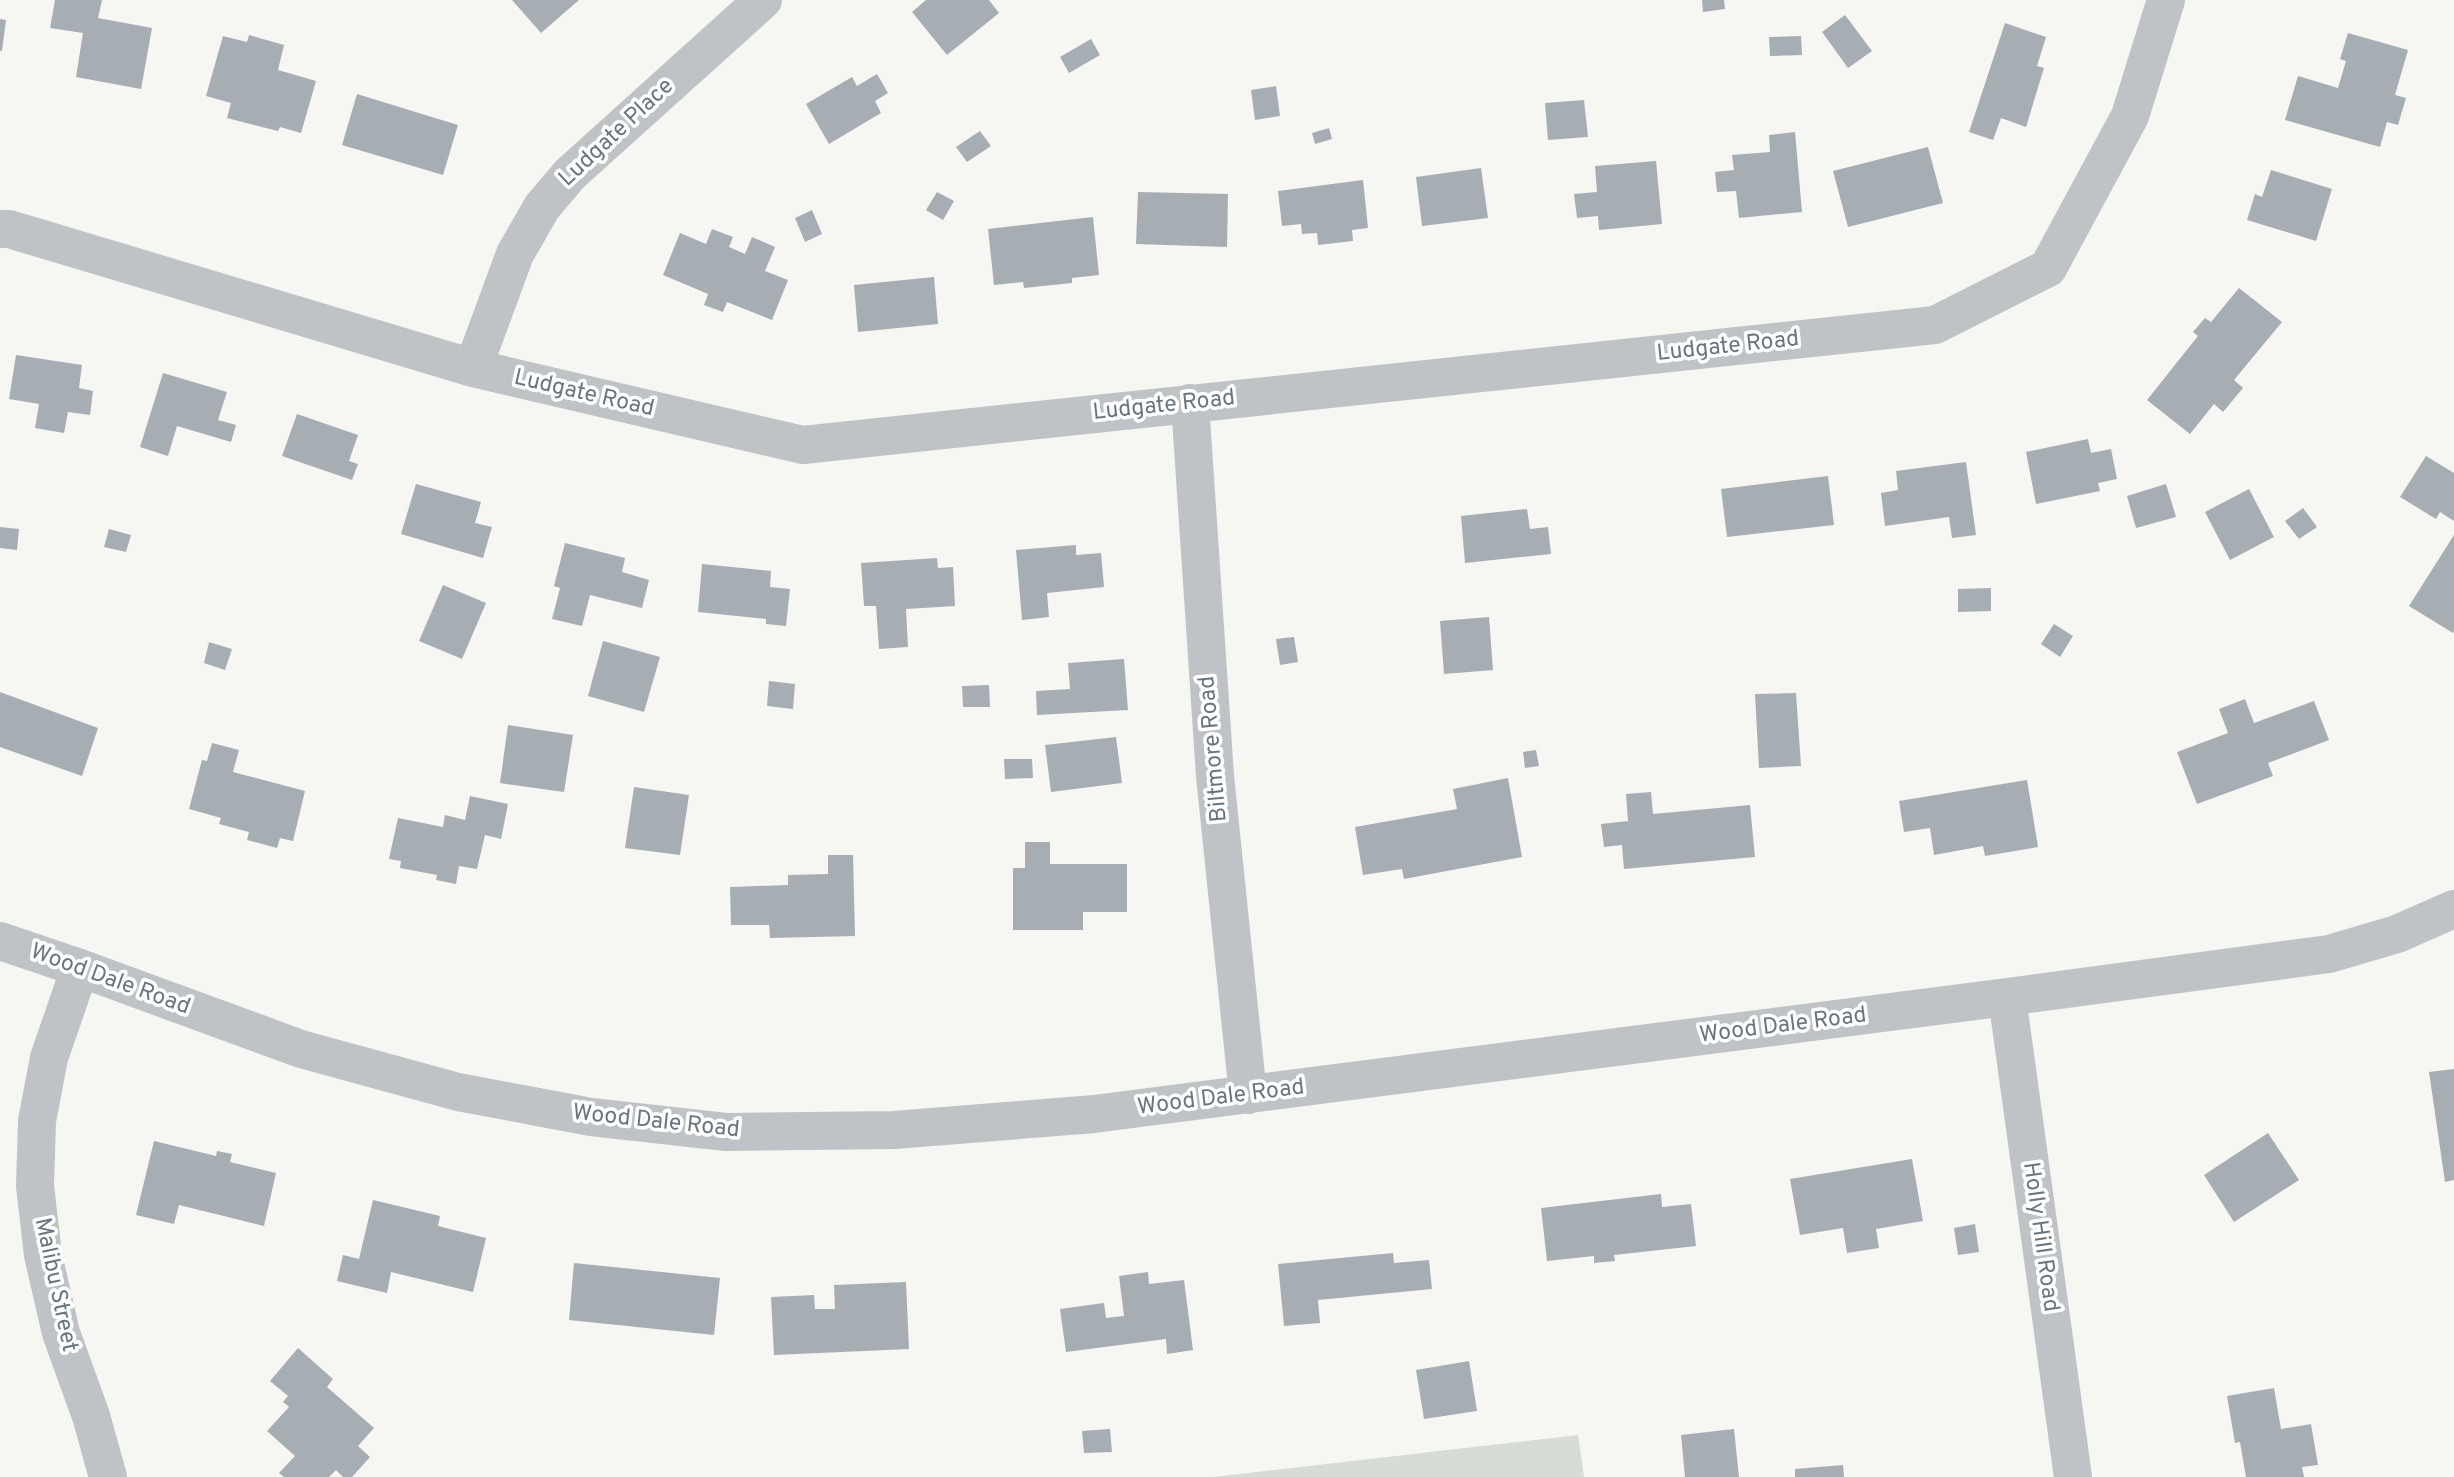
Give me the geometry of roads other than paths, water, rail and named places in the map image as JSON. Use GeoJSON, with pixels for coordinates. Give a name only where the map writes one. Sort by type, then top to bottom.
{"type":"FeatureCollection","features":[{"type":"Feature","properties":{"kind":"street","name":"Ludgate Place"},"geometry":{"type":"LineString","coordinates":[[473,368],[515,254],[542,207],[570,174],[762,0]]}},
{"type":"Feature","properties":{"kind":"street","name":"Ludgate Road"},"geometry":{"type":"LineString","coordinates":[[0,229],[22,233],[473,368],[803,445],[1935,325],[2048,268],[2130,116],[2166,0]]}},
{"type":"Feature","properties":{"kind":"street","name":"Biltmore Road"},"geometry":{"type":"LineString","coordinates":[[1190,403],[1215,776],[1248,1095]]}},
{"type":"Feature","properties":{"kind":"street","name":"Wood Dale Road"},"geometry":{"type":"LineString","coordinates":[[0,941],[301,1049],[458,1092],[591,1117],[726,1132],[894,1130],[1094,1114],[2007,998],[2329,954],[2397,934],[2454,909]]}},
{"type":"Feature","properties":{"kind":"street","name":"Malibu Street"},"geometry":{"type":"LineString","coordinates":[[80,968],[49,1058],[37,1121],[35,1186],[43,1255],[61,1333],[91,1416],[108,1477]]}},
{"type":"Feature","properties":{"kind":"street","name":"Holly Hill Road"},"geometry":{"type":"LineString","coordinates":[[2007,998],[2073,1477]]}}]}
